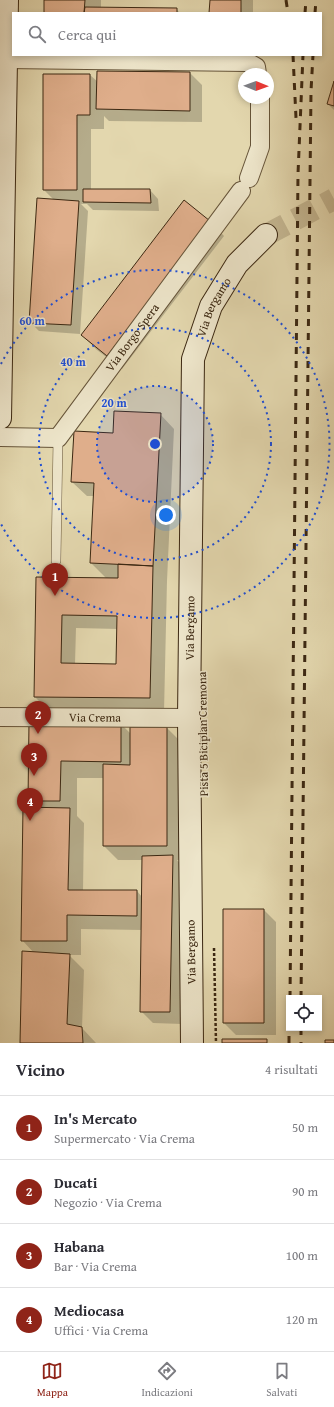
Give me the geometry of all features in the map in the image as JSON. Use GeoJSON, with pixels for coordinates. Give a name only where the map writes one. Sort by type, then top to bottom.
{"type":"FeatureCollection","features":[{"type":"Feature","properties":{"kind":"main road"},"geometry":{"type":"LineString","coordinates":[[0,418],[7,0]]}},
{"type":"Feature","properties":{"kind":"main road","name":"Via Bergamo"},"geometry":{"type":"LineString","coordinates":[[192,1043],[189,718],[193,359],[211,306],[237,264],[266,235]]}},
{"type":"Feature","properties":{"kind":"street"},"geometry":{"type":"LineString","coordinates":[[6,59],[247,62],[256,68]]}},
{"type":"Feature","properties":{"kind":"street","name":"Via Borgo Spera"},"geometry":{"type":"LineString","coordinates":[[58,438],[245,185],[260,147],[260,104]]}},
{"type":"Feature","properties":{"kind":"street"},"geometry":{"type":"LineString","coordinates":[[0,438],[58,438]]}},
{"type":"Feature","properties":{"kind":"street","name":"Via Crema"},"geometry":{"type":"LineString","coordinates":[[0,717],[189,718]]}},
{"type":"Feature","properties":{"kind":"lane"},"geometry":{"type":"LineString","coordinates":[[56,561],[58,438]]}},
{"type":"Feature","properties":{"kind":"path"},"geometry":{"type":"LineString","coordinates":[[214,941],[216,1043]]}},
{"type":"Feature","properties":{"kind":"building"},"geometry":{"type":"Polygon","coordinates":[[[44,0],[85,0],[84,12],[44,12],[44,0]]]}},
{"type":"Feature","properties":{"kind":"building"},"geometry":{"type":"Polygon","coordinates":[[[210,0],[241,0],[241,12],[209,12],[210,0]]]}},
{"type":"Feature","properties":{"kind":"building"},"geometry":{"type":"Polygon","coordinates":[[[85,7],[177,8],[177,12],[84,12],[85,7]]]}},
{"type":"Feature","properties":{"kind":"building"},"geometry":{"type":"Polygon","coordinates":[[[97,71],[190,72],[190,111],[96,109],[97,71]]]}},
{"type":"Feature","properties":{"kind":"building"},"geometry":{"type":"Polygon","coordinates":[[[43,74],[90,74],[90,115],[77,115],[77,190],[43,190],[43,74]]]}},
{"type":"Feature","properties":{"kind":"building"},"geometry":{"type":"Polygon","coordinates":[[[334,81],[334,106],[327,104],[334,81]]]}},
{"type":"Feature","properties":{"kind":"building"},"geometry":{"type":"Polygon","coordinates":[[[83,189],[150,189],[151,203],[83,202],[83,189]]]}},
{"type":"Feature","properties":{"kind":"building"},"geometry":{"type":"Polygon","coordinates":[[[37,198],[79,201],[71,325],[29,323],[37,198]]]}},
{"type":"Feature","properties":{"kind":"building"},"geometry":{"type":"Polygon","coordinates":[[[184,200],[210,221],[107,356],[81,335],[184,200]]]}},
{"type":"Feature","properties":{"kind":"building"},"geometry":{"type":"Polygon","coordinates":[[[114,411],[161,413],[153,566],[90,563],[94,483],[71,482],[74,431],[113,433],[114,411]]]}},
{"type":"Feature","properties":{"kind":"building"},"geometry":{"type":"Polygon","coordinates":[[[118,564],[153,566],[150,698],[34,697],[36,577],[118,578],[118,564]],[[62,615],[61,663],[116,664],[117,616],[62,615]]]}},
{"type":"Feature","properties":{"kind":"building"},"geometry":{"type":"Polygon","coordinates":[[[29,722],[121,723],[121,762],[61,761],[60,801],[28,801],[29,722]]]}},
{"type":"Feature","properties":{"kind":"building"},"geometry":{"type":"Polygon","coordinates":[[[130,727],[167,727],[167,846],[103,846],[103,764],[130,765],[130,727]]]}},
{"type":"Feature","properties":{"kind":"building"},"geometry":{"type":"Polygon","coordinates":[[[23,807],[70,808],[68,890],[137,890],[137,916],[67,915],[67,941],[21,941],[23,807]]]}},
{"type":"Feature","properties":{"kind":"building"},"geometry":{"type":"Polygon","coordinates":[[[173,855],[170,1012],[140,1012],[142,856],[173,855]]]}},
{"type":"Feature","properties":{"kind":"building"},"geometry":{"type":"Polygon","coordinates":[[[223,909],[264,909],[264,1023],[223,1023],[223,909]]]}},
{"type":"Feature","properties":{"kind":"building"},"geometry":{"type":"Polygon","coordinates":[[[22,951],[70,954],[67,1024],[82,1027],[83,1043],[20,1043],[22,951]]]}},
{"type":"Feature","properties":{"kind":"building"},"geometry":{"type":"Polygon","coordinates":[[[222,1039],[267,1039],[267,1043],[222,1043],[222,1039]]]}},
{"type":"Feature","properties":{"kind":"building"},"geometry":{"type":"Polygon","coordinates":[[[325,1040],[334,1040],[334,1043],[325,1043],[325,1040]]]}},
{"type":"Feature","properties":{"kind":"tunnel"},"geometry":{"type":"LineString","coordinates":[[266,235],[334,199]]}},
{"type":"Feature","properties":{"kind":"railway"},"geometry":{"type":"LineString","coordinates":[[286,0],[288,12]]}},
{"type":"Feature","properties":{"kind":"railway"},"geometry":{"type":"LineString","coordinates":[[305,12],[306,0]]}},
{"type":"Feature","properties":{"kind":"railway"},"geometry":{"type":"LineString","coordinates":[[315,12],[316,0]]}},
{"type":"Feature","properties":{"kind":"railway"},"geometry":{"type":"LineString","coordinates":[[293,56],[296,118]]}},
{"type":"Feature","properties":{"kind":"railway"},"geometry":{"type":"LineString","coordinates":[[290,995],[298,174],[303,56]]}},
{"type":"Feature","properties":{"kind":"railway"},"geometry":{"type":"LineString","coordinates":[[301,995],[311,91],[313,56]]}},
{"type":"Feature","properties":{"kind":"railway"},"geometry":{"type":"LineString","coordinates":[[289,1031],[289,1043]]}},
{"type":"Feature","properties":{"kind":"railway"},"geometry":{"type":"LineString","coordinates":[[301,1031],[301,1043]]}},
{"type":"Feature","properties":{"kind":"place","name":"In's Mercato"},"geometry":{"type":"Point","coordinates":[55,596]}},
{"type":"Feature","properties":{"kind":"place","name":"Ducati"},"geometry":{"type":"Point","coordinates":[38,734]}},
{"type":"Feature","properties":{"kind":"place","name":"Habana"},"geometry":{"type":"Point","coordinates":[34,776]}},
{"type":"Feature","properties":{"kind":"place","name":"Mediocasa"},"geometry":{"type":"Point","coordinates":[30,821]}}]}
